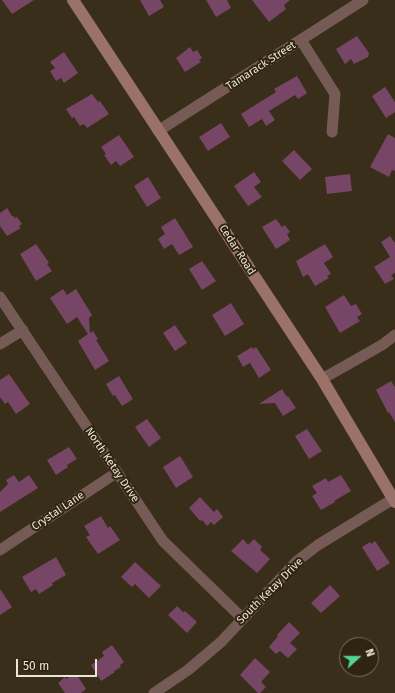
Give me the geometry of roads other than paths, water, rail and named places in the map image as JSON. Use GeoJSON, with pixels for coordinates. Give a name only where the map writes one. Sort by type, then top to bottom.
{"type":"FeatureCollection","features":[{"type":"Feature","properties":{"kind":"street","name":"Cedar Road"},"geometry":{"type":"LineString","coordinates":[[73,0],[322,379],[394,501]]}},
{"type":"Feature","properties":{"kind":"street","name":"Tamarack Street"},"geometry":{"type":"LineString","coordinates":[[158,131],[363,0]]}},
{"type":"Feature","properties":{"kind":"street"},"geometry":{"type":"LineString","coordinates":[[301,40],[335,94],[332,132]]}},
{"type":"Feature","properties":{"kind":"street","name":"North Ketay Drive"},"geometry":{"type":"LineString","coordinates":[[0,297],[163,541],[242,618]]}},
{"type":"Feature","properties":{"kind":"street"},"geometry":{"type":"LineString","coordinates":[[0,344],[23,330]]}},
{"type":"Feature","properties":{"kind":"street"},"geometry":{"type":"LineString","coordinates":[[322,379],[382,345],[395,335]]}},
{"type":"Feature","properties":{"kind":"street","name":"Crystal Lane"},"geometry":{"type":"LineString","coordinates":[[0,550],[116,472]]}},
{"type":"Feature","properties":{"kind":"street","name":"South Ketay Drive"},"geometry":{"type":"LineString","coordinates":[[154,693],[188,670],[221,642],[297,561],[336,534],[394,501]]}}]}
